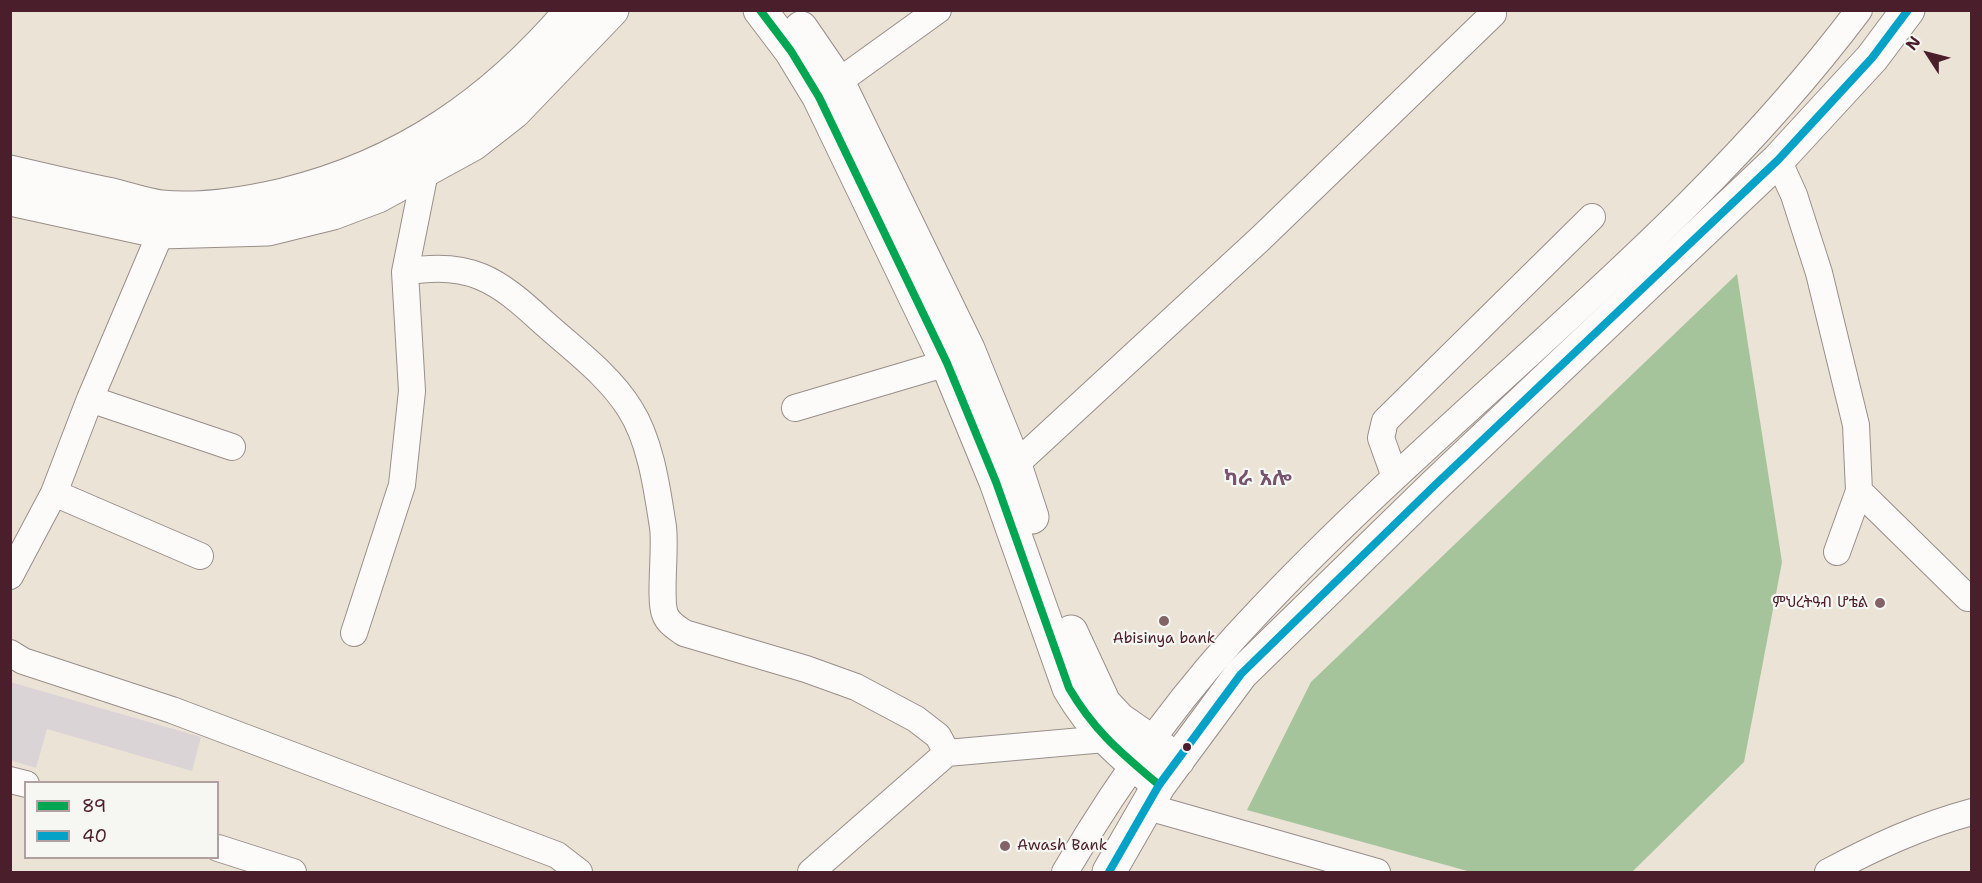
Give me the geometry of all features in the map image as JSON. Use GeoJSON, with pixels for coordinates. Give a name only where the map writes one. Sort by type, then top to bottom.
{"type":"FeatureCollection","features":[{"type":"Feature","properties":{"kind":"main road"},"geometry":{"type":"LineString","coordinates":[[10,172],[161,207],[216,207],[263,200],[324,185],[366,169],[456,120],[495,91],[543,45],[572,10]]}},
{"type":"Feature","properties":{"kind":"main road"},"geometry":{"type":"LineString","coordinates":[[10,199],[162,232],[268,229],[333,213],[378,196],[472,144],[514,112],[612,10]]}},
{"type":"Feature","properties":{"kind":"main road"},"geometry":{"type":"LineString","coordinates":[[760,10],[791,51],[819,98],[947,363],[996,482],[1069,687],[1086,717],[1105,739],[1143,753]]}},
{"type":"Feature","properties":{"kind":"main road"},"geometry":{"type":"LineString","coordinates":[[789,10],[838,82],[968,348],[1015,465],[1066,619],[1088,671],[1104,703],[1119,719],[1143,753],[1161,784]]}},
{"type":"Feature","properties":{"kind":"main road"},"geometry":{"type":"LineString","coordinates":[[1109,873],[1161,784],[1241,674],[1434,486],[1778,160],[1866,66],[1908,10]]}},
{"type":"Feature","properties":{"kind":"street"},"geometry":{"type":"LineString","coordinates":[[838,82],[938,10]]}},
{"type":"Feature","properties":{"kind":"street"},"geometry":{"type":"LineString","coordinates":[[1065,873],[1143,753],[1205,672],[1262,607],[1395,477],[1706,190],[1824,57],[1859,10]]}},
{"type":"Feature","properties":{"kind":"street"},"geometry":{"type":"LineString","coordinates":[[1015,465],[1260,239],[1493,14]]}},
{"type":"Feature","properties":{"kind":"street"},"geometry":{"type":"LineString","coordinates":[[1778,160],[1794,195],[1839,353],[1856,425],[1859,491],[1838,552]]}},
{"type":"Feature","properties":{"kind":"street"},"geometry":{"type":"LineString","coordinates":[[354,633],[402,484],[412,391],[405,272],[425,172]]}},
{"type":"Feature","properties":{"kind":"street"},"geometry":{"type":"LineString","coordinates":[[1395,477],[1381,438],[1385,421],[1593,218]]}},
{"type":"Feature","properties":{"kind":"street"},"geometry":{"type":"LineString","coordinates":[[10,576],[54,494],[90,399],[162,232]]}},
{"type":"Feature","properties":{"kind":"street"},"geometry":{"type":"LineString","coordinates":[[405,272],[441,268],[460,269],[486,277],[537,316],[607,380],[631,410],[646,448],[658,492],[664,536],[664,613],[672,624],[684,633],[806,669],[856,687],[916,718],[938,736],[947,753]]}},
{"type":"Feature","properties":{"kind":"street"},"geometry":{"type":"LineString","coordinates":[[795,408],[947,363]]}},
{"type":"Feature","properties":{"kind":"street"},"geometry":{"type":"LineString","coordinates":[[90,399],[232,447]]}},
{"type":"Feature","properties":{"kind":"street"},"geometry":{"type":"LineString","coordinates":[[1859,491],[1968,598]]}},
{"type":"Feature","properties":{"kind":"street"},"geometry":{"type":"LineString","coordinates":[[54,494],[200,556]]}},
{"type":"Feature","properties":{"kind":"street"},"geometry":{"type":"LineString","coordinates":[[10,653],[23,661],[172,710],[557,855],[579,873]]}},
{"type":"Feature","properties":{"kind":"street"},"geometry":{"type":"LineString","coordinates":[[811,873],[947,753],[1105,739]]}},
{"type":"Feature","properties":{"kind":"street"},"geometry":{"type":"LineString","coordinates":[[1161,784],[1377,873]]}},
{"type":"Feature","properties":{"kind":"street"},"geometry":{"type":"LineString","coordinates":[[1828,873],[1881,843],[1927,824],[1971,812]]}},
{"type":"Feature","properties":{"kind":"street"},"geometry":{"type":"LineString","coordinates":[[219,848],[293,873]]}},
{"type":"Feature","properties":{"kind":"green space"},"geometry":{"type":"Polygon","coordinates":[[[1737,274],[1782,562],[1744,762],[1632,872],[1471,872],[1247,810],[1311,682],[1737,274]]]}},
{"type":"Feature","properties":{"kind":"building"},"geometry":{"type":"Polygon","coordinates":[[[10,682],[201,737],[192,771],[47,729],[36,768],[10,760],[10,682]]]}},
{"type":"Feature","properties":{"kind":"transit line","name":"89"},"geometry":{"type":"LineString","coordinates":[[760,10],[791,51],[819,97],[947,363],[996,482],[1069,688],[1099,729],[1159,785]]}},
{"type":"Feature","properties":{"kind":"transit line","name":"40"},"geometry":{"type":"LineString","coordinates":[[1109,872],[1159,785],[1241,674],[1434,486],[1778,160],[1872,58],[1908,10]]}},
{"type":"Feature","properties":{"kind":"place","name":"ምህረትዓብ ሆቴል"},"geometry":{"type":"Point","coordinates":[1880,603]}},
{"type":"Feature","properties":{"kind":"place","name":"Abisinya bank"},"geometry":{"type":"Point","coordinates":[1164,621]}},
{"type":"Feature","properties":{"kind":"place","name":"Awash Bank"},"geometry":{"type":"Point","coordinates":[1005,846]}},
{"type":"Feature","properties":{"kind":"district","name":"ካራ አሎ"},"geometry":{"type":"Point","coordinates":[1258,480]}}]}
